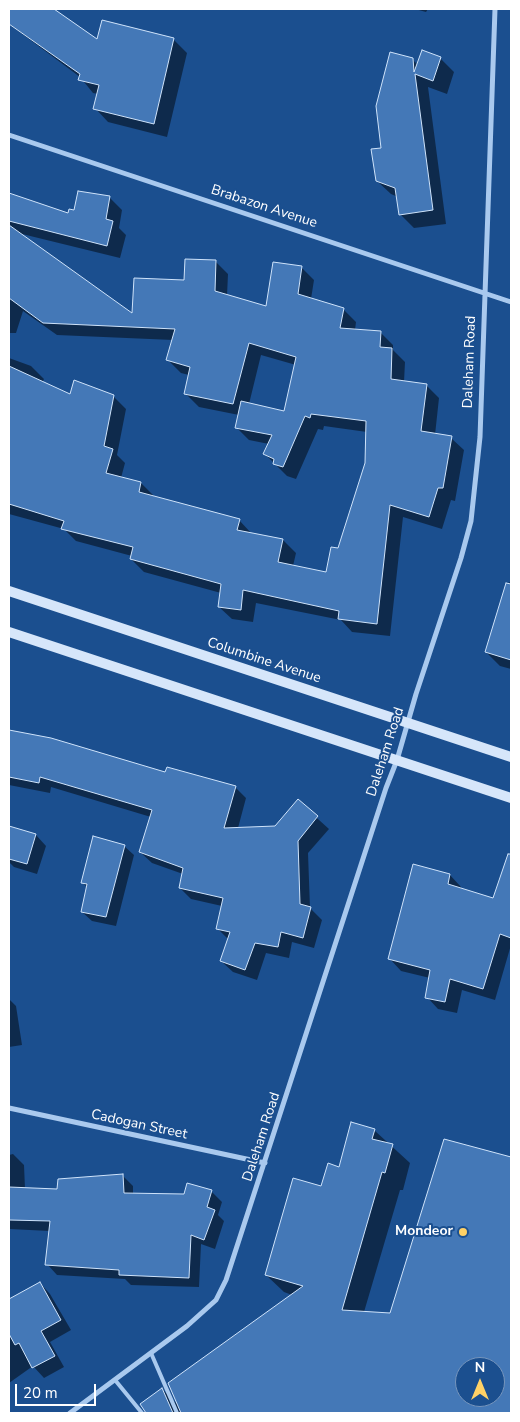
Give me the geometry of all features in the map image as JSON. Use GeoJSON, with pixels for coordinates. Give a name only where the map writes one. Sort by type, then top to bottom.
{"type":"FeatureCollection","features":[{"type":"Feature","properties":{"kind":"main road","name":"Columbine Avenue"},"geometry":{"type":"LineString","coordinates":[[9,591],[511,757]]}},
{"type":"Feature","properties":{"kind":"main road"},"geometry":{"type":"LineString","coordinates":[[9,632],[511,798]]}},
{"type":"Feature","properties":{"kind":"street","name":"Daleham Road"},"geometry":{"type":"LineString","coordinates":[[70,1413],[187,1326],[216,1300],[226,1280],[386,788],[397,760],[471,521],[480,437],[494,9]]}},
{"type":"Feature","properties":{"kind":"street","name":"Brabazon Avenue"},"geometry":{"type":"LineString","coordinates":[[9,135],[511,302]]}},
{"type":"Feature","properties":{"kind":"street","name":"Cadogan Street"},"geometry":{"type":"LineString","coordinates":[[9,1108],[265,1164]]}},
{"type":"Feature","properties":{"kind":"lane"},"geometry":{"type":"LineString","coordinates":[[151,1353],[177,1413]]}},
{"type":"Feature","properties":{"kind":"lane"},"geometry":{"type":"LineString","coordinates":[[115,1380],[142,1413]]}},
{"type":"Feature","properties":{"kind":"building"},"geometry":{"type":"Polygon","coordinates":[[[9,9],[54,9],[97,39],[102,20],[174,38],[154,124],[93,109],[99,85],[78,80],[80,74],[9,24],[9,9]]]}},
{"type":"Feature","properties":{"kind":"building"},"geometry":{"type":"Polygon","coordinates":[[[422,50],[441,57],[433,81],[415,74],[433,210],[399,215],[395,188],[376,181],[371,149],[381,148],[376,106],[390,52],[413,58],[414,72],[422,50]]]}},
{"type":"Feature","properties":{"kind":"building"},"geometry":{"type":"Polygon","coordinates":[[[78,191],[110,196],[106,219],[113,221],[107,246],[9,221],[9,193],[68,213],[69,209],[74,210],[78,191]]]}},
{"type":"Feature","properties":{"kind":"building"},"geometry":{"type":"Polygon","coordinates":[[[9,225],[132,313],[134,278],[184,280],[185,259],[216,260],[215,291],[266,306],[273,262],[302,266],[298,294],[344,308],[340,328],[381,331],[380,347],[392,348],[391,379],[427,384],[421,431],[452,436],[443,488],[438,488],[429,517],[390,505],[377,624],[338,619],[339,611],[243,590],[241,610],[218,607],[221,584],[130,559],[133,547],[61,529],[64,521],[9,504],[9,366],[70,394],[74,380],[114,395],[104,446],[113,449],[106,473],[141,482],[139,492],[240,519],[237,530],[283,539],[278,562],[326,572],[331,547],[338,548],[365,463],[366,421],[311,414],[310,418],[305,416],[283,467],[273,464],[274,459],[263,454],[272,435],[235,428],[241,401],[284,411],[296,357],[249,343],[233,404],[184,394],[190,367],[166,360],[175,329],[43,323],[9,298],[9,225]]]}},
{"type":"Feature","properties":{"kind":"building"},"geometry":{"type":"Polygon","coordinates":[[[506,583],[511,584],[511,660],[485,652],[506,583]]]}},
{"type":"Feature","properties":{"kind":"building"},"geometry":{"type":"Polygon","coordinates":[[[9,730],[51,738],[165,772],[167,767],[236,786],[224,828],[275,826],[298,799],[318,816],[298,841],[300,904],[311,907],[303,938],[281,932],[278,947],[255,943],[245,970],[220,961],[230,932],[216,929],[223,898],[179,888],[183,868],[139,852],[152,810],[40,777],[39,783],[9,777],[9,730]]]}},
{"type":"Feature","properties":{"kind":"building"},"geometry":{"type":"Polygon","coordinates":[[[9,826],[36,834],[27,864],[9,859],[9,826]]]}},
{"type":"Feature","properties":{"kind":"building"},"geometry":{"type":"Polygon","coordinates":[[[93,836],[125,845],[106,917],[81,912],[87,884],[81,883],[93,836]]]}},
{"type":"Feature","properties":{"kind":"building"},"geometry":{"type":"Polygon","coordinates":[[[508,854],[511,854],[511,938],[500,934],[483,989],[450,979],[445,1002],[425,998],[430,970],[388,959],[413,864],[450,874],[448,884],[493,898],[508,854]]]}},
{"type":"Feature","properties":{"kind":"building","name":"Mondeor"},"geometry":{"type":"Polygon","coordinates":[[[351,1122],[375,1129],[372,1139],[393,1144],[385,1173],[382,1172],[342,1310],[390,1313],[444,1139],[511,1157],[511,1413],[181,1413],[168,1383],[303,1286],[265,1275],[293,1178],[321,1186],[328,1163],[339,1167],[351,1122]]]}},
{"type":"Feature","properties":{"kind":"building"},"geometry":{"type":"Polygon","coordinates":[[[123,1174],[124,1193],[184,1194],[187,1183],[212,1190],[207,1207],[215,1210],[204,1240],[191,1235],[189,1278],[119,1275],[119,1270],[45,1265],[50,1221],[9,1220],[9,1187],[57,1189],[58,1179],[123,1174]]]}},
{"type":"Feature","properties":{"kind":"building"},"geometry":{"type":"Polygon","coordinates":[[[40,1282],[61,1320],[41,1331],[55,1356],[32,1368],[19,1343],[15,1345],[9,1334],[9,1299],[40,1282]]]}},
{"type":"Feature","properties":{"kind":"building"},"geometry":{"type":"Polygon","coordinates":[[[162,1388],[173,1413],[146,1413],[140,1404],[162,1388]]]}},
{"type":"Feature","properties":{"kind":"place","name":"Mondeor"},"geometry":{"type":"Point","coordinates":[463,1232]}}]}
